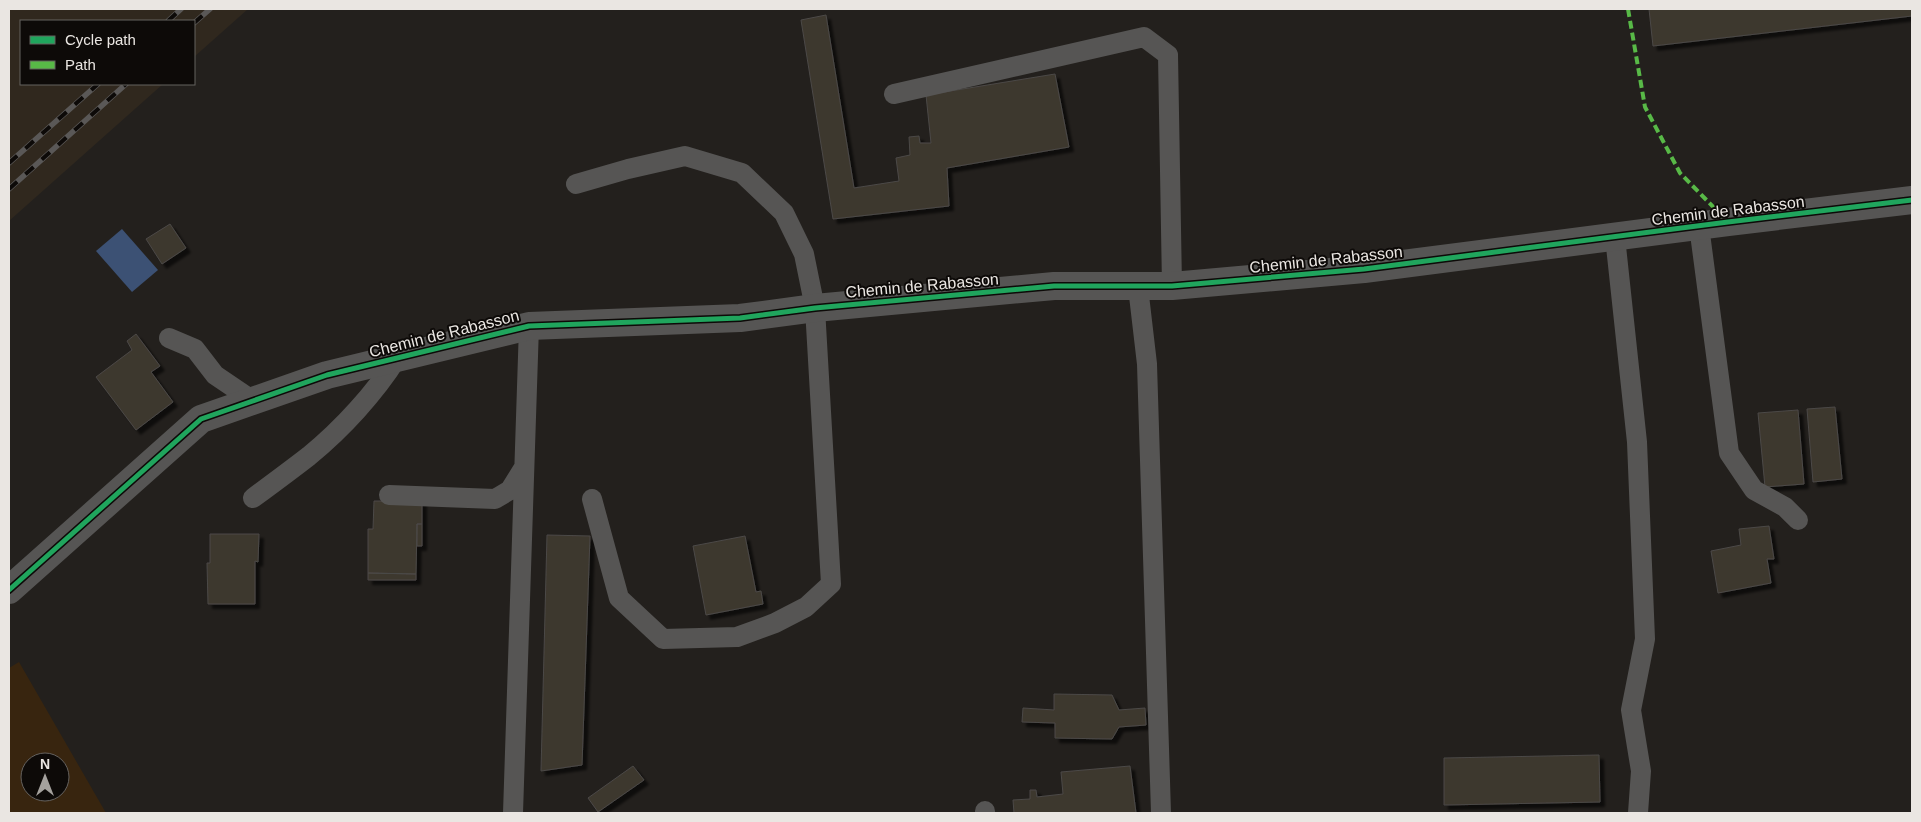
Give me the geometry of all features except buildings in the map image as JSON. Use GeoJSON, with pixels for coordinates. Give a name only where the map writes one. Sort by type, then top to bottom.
{"type":"FeatureCollection","features":[{"type":"Feature","properties":{"kind":"street","name":"Chemin de Rabasson"},"geometry":{"type":"LineString","coordinates":[[9,590],[200,419],[327,375],[529,326],[740,318],[815,308],[1054,286],[1172,286],[1364,269],[1912,200]]}},
{"type":"Feature","properties":{"kind":"lane"},"geometry":{"type":"LineString","coordinates":[[894,94],[1144,38],[1168,55],[1172,286]]}},
{"type":"Feature","properties":{"kind":"lane"},"geometry":{"type":"LineString","coordinates":[[576,184],[628,169],[685,156],[742,173],[784,213],[804,254],[815,308],[831,584],[806,607],[774,623],[737,637],[663,639],[619,598],[592,500]]}},
{"type":"Feature","properties":{"kind":"lane"},"geometry":{"type":"LineString","coordinates":[[1699,226],[1729,453],[1754,490],[1785,507],[1798,520]]}},
{"type":"Feature","properties":{"kind":"lane"},"geometry":{"type":"LineString","coordinates":[[1615,237],[1636,442],[1645,629],[1645,639],[1631,710],[1641,771],[1638,813]]}},
{"type":"Feature","properties":{"kind":"lane"},"geometry":{"type":"LineString","coordinates":[[1138,287],[1147,364],[1161,813]]}},
{"type":"Feature","properties":{"kind":"lane"},"geometry":{"type":"LineString","coordinates":[[512,813],[529,326]]}},
{"type":"Feature","properties":{"kind":"lane"},"geometry":{"type":"LineString","coordinates":[[169,338],[195,349],[216,375],[252,400]]}},
{"type":"Feature","properties":{"kind":"lane"},"geometry":{"type":"LineString","coordinates":[[253,498],[310,455],[338,428],[379,385],[397,358]]}},
{"type":"Feature","properties":{"kind":"lane"},"geometry":{"type":"LineString","coordinates":[[389,494],[495,499],[510,490],[524,467]]}},
{"type":"Feature","properties":{"kind":"shaded area"},"geometry":{"type":"Polygon","coordinates":[[[9,9],[248,9],[195,56],[195,20],[20,20],[20,85],[162,85],[9,221],[9,9]]]}},
{"type":"Feature","properties":{"kind":"shaded area"},"geometry":{"type":"Polygon","coordinates":[[[19,662],[106,813],[9,813],[9,668],[19,662]]]}},
{"type":"Feature","properties":{"kind":"water"},"geometry":{"type":"Polygon","coordinates":[[[122,229],[158,270],[132,292],[96,251],[122,229]]]}},
{"type":"Feature","properties":{"kind":"railway"},"geometry":{"type":"LineString","coordinates":[[169,20],[181,9]]}},
{"type":"Feature","properties":{"kind":"railway"},"geometry":{"type":"LineString","coordinates":[[195,22],[210,9]]}},
{"type":"Feature","properties":{"kind":"railway"},"geometry":{"type":"LineString","coordinates":[[9,163],[97,85]]}},
{"type":"Feature","properties":{"kind":"railway"},"geometry":{"type":"LineString","coordinates":[[9,189],[125,85]]}},
{"type":"Feature","properties":{"kind":"marked path"},"geometry":{"type":"LineString","coordinates":[[1628,9],[1645,107],[1680,173],[1728,222]]}},
{"type":"Feature","properties":{"kind":"cycle path"},"geometry":{"type":"LineString","coordinates":[[9,590],[201,419],[327,375],[529,326],[740,318],[815,308],[1054,286],[1172,286],[1364,269],[1912,200]]}}]}
